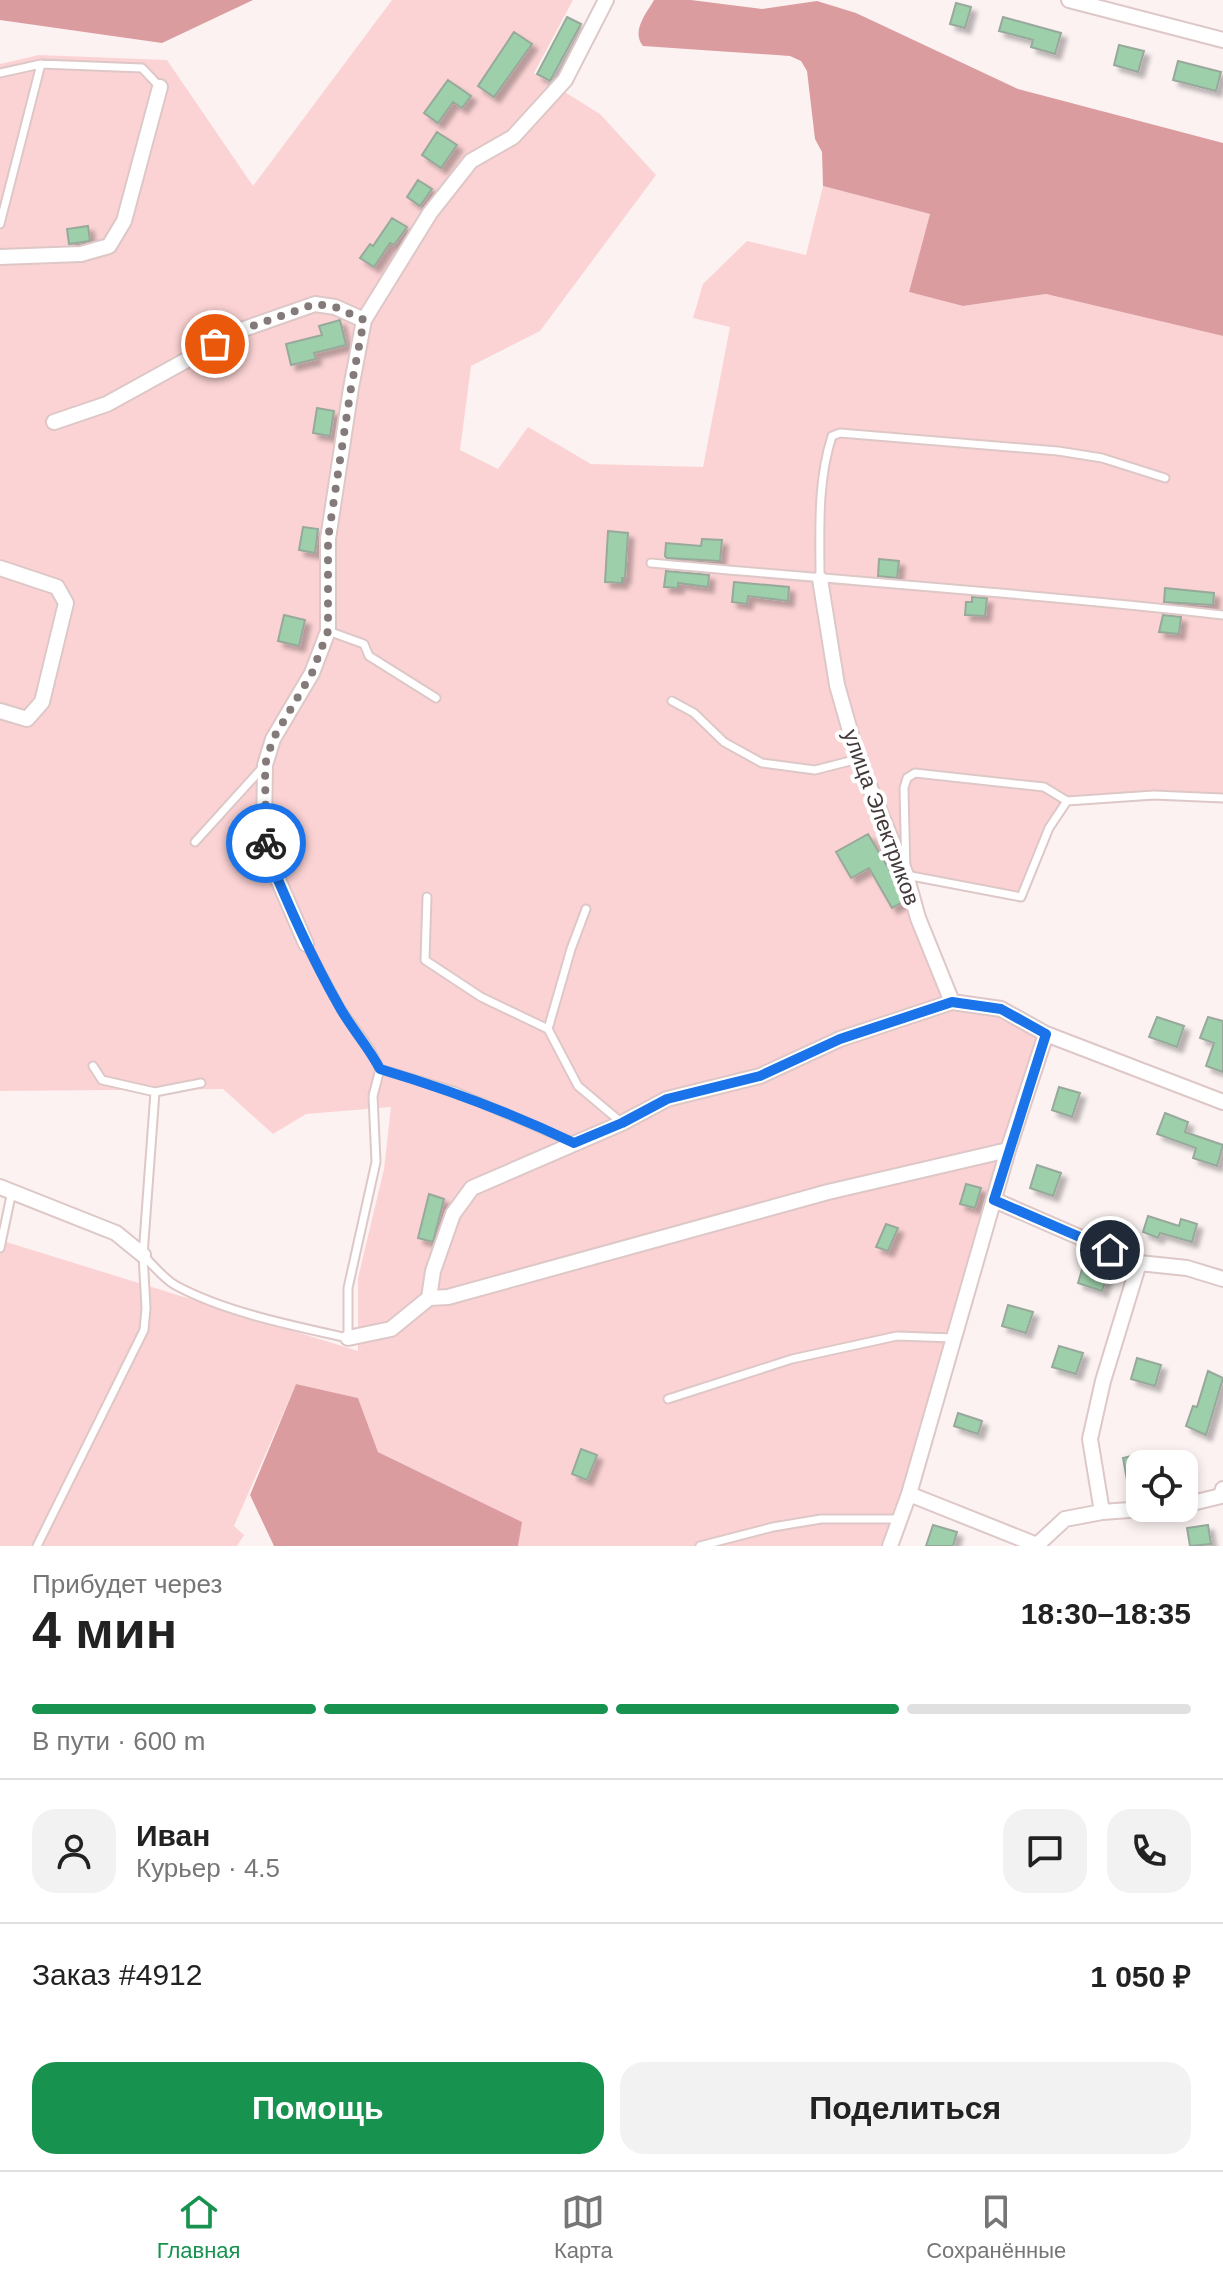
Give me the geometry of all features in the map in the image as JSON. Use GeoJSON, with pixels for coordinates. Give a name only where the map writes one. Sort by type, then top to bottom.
{"type":"FeatureCollection","features":[{"type":"Feature","properties":{"kind":"street"},"geometry":{"type":"LineString","coordinates":[[306,944],[267,854],[264,831],[265,765],[273,739],[312,673],[328,631],[328,539],[364,320],[430,213],[471,161],[513,137],[565,80],[606,0]]}},
{"type":"Feature","properties":{"kind":"street"},"geometry":{"type":"LineString","coordinates":[[1069,0],[1223,40]]}},
{"type":"Feature","properties":{"kind":"street"},"geometry":{"type":"LineString","coordinates":[[0,257],[81,254],[109,246],[124,221],[160,87]]}},
{"type":"Feature","properties":{"kind":"street"},"geometry":{"type":"LineString","coordinates":[[54,422],[107,404],[241,330],[315,304],[335,307],[364,320]]}},
{"type":"Feature","properties":{"kind":"street"},"geometry":{"type":"LineString","coordinates":[[0,568],[57,587],[66,603],[42,702],[27,719],[0,711]]}},
{"type":"Feature","properties":{"kind":"street","name":"улица Электриков"},"geometry":{"type":"LineString","coordinates":[[820,579],[837,685],[858,759],[906,875],[918,918],[952,1002]]}},
{"type":"Feature","properties":{"kind":"street"},"geometry":{"type":"LineString","coordinates":[[429,1298],[433,1271],[453,1214],[472,1188],[622,1123],[667,1099],[760,1076],[840,1039],[952,1002],[1001,1009],[1046,1034],[1223,1102]]}},
{"type":"Feature","properties":{"kind":"street"},"geometry":{"type":"LineString","coordinates":[[890,1546],[909,1494],[1008,1150],[1046,1034]]}},
{"type":"Feature","properties":{"kind":"street"},"geometry":{"type":"LineString","coordinates":[[348,1338],[391,1329],[429,1298],[448,1297],[828,1192],[1008,1150]]}},
{"type":"Feature","properties":{"kind":"street"},"geometry":{"type":"LineString","coordinates":[[6,1189],[116,1233],[143,1255]]}},
{"type":"Feature","properties":{"kind":"street"},"geometry":{"type":"LineString","coordinates":[[994,1200],[1139,1263],[1187,1268],[1223,1279]]}},
{"type":"Feature","properties":{"kind":"street"},"geometry":{"type":"LineString","coordinates":[[1102,1512],[1090,1439],[1103,1381],[1139,1263]]}},
{"type":"Feature","properties":{"kind":"street"},"geometry":{"type":"LineString","coordinates":[[1198,1502],[1221,1496],[1223,1489]]}},
{"type":"Feature","properties":{"kind":"street"},"geometry":{"type":"LineString","coordinates":[[909,1494],[1037,1545],[1065,1519],[1126,1510]]}},
{"type":"Feature","properties":{"kind":"lane"},"geometry":{"type":"LineString","coordinates":[[0,73],[41,64],[142,68],[160,87]]}},
{"type":"Feature","properties":{"kind":"lane"},"geometry":{"type":"LineString","coordinates":[[0,224],[41,64]]}},
{"type":"Feature","properties":{"kind":"lane"},"geometry":{"type":"LineString","coordinates":[[820,579],[820,510],[826,455],[832,436],[840,433],[1058,451],[1102,458],[1165,478]]}},
{"type":"Feature","properties":{"kind":"lane"},"geometry":{"type":"LineString","coordinates":[[651,563],[820,579],[938,586],[1223,615]]}},
{"type":"Feature","properties":{"kind":"lane"},"geometry":{"type":"LineString","coordinates":[[328,631],[364,644],[369,656],[436,698]]}},
{"type":"Feature","properties":{"kind":"lane"},"geometry":{"type":"LineString","coordinates":[[672,701],[694,713],[724,742],[762,763],[815,770],[858,759]]}},
{"type":"Feature","properties":{"kind":"lane"},"geometry":{"type":"LineString","coordinates":[[195,842],[265,765]]}},
{"type":"Feature","properties":{"kind":"lane"},"geometry":{"type":"LineString","coordinates":[[1067,801],[1049,828],[1021,897],[906,875],[904,788],[907,778],[915,773],[1044,787],[1067,801],[1154,795],[1223,798]]}},
{"type":"Feature","properties":{"kind":"lane"},"geometry":{"type":"LineString","coordinates":[[427,897],[425,960],[481,997],[548,1029],[578,1086],[622,1123]]}},
{"type":"Feature","properties":{"kind":"lane"},"geometry":{"type":"LineString","coordinates":[[548,1029],[586,909]]}},
{"type":"Feature","properties":{"kind":"lane"},"geometry":{"type":"LineString","coordinates":[[143,1255],[172,1283],[205,1298],[292,1326],[348,1338],[348,1288],[376,1162],[373,1096],[380,1069],[370,1049],[341,1009],[306,944]]}},
{"type":"Feature","properties":{"kind":"lane"},"geometry":{"type":"LineString","coordinates":[[93,1066],[102,1080],[155,1092],[201,1083]]}},
{"type":"Feature","properties":{"kind":"lane"},"geometry":{"type":"LineString","coordinates":[[380,1069],[454,1091],[574,1143]]}},
{"type":"Feature","properties":{"kind":"lane"},"geometry":{"type":"LineString","coordinates":[[37,1546],[144,1330],[143,1255],[155,1092]]}},
{"type":"Feature","properties":{"kind":"lane"},"geometry":{"type":"LineString","coordinates":[[0,1248],[6,1189]]}},
{"type":"Feature","properties":{"kind":"lane"},"geometry":{"type":"LineString","coordinates":[[668,1399],[792,1359],[897,1336],[955,1338]]}},
{"type":"Feature","properties":{"kind":"lane"},"geometry":{"type":"LineString","coordinates":[[700,1546],[773,1527],[821,1519],[901,1519]]}},
{"type":"Feature","properties":{"kind":"shaded area"},"geometry":{"type":"Polygon","coordinates":[[[0,0],[253,0],[162,43],[0,20],[0,0]]]}},
{"type":"Feature","properties":{"kind":"shaded area"},"geometry":{"type":"Polygon","coordinates":[[[392,0],[573,0],[534,73],[600,114],[656,175],[540,331],[471,366],[460,450],[498,469],[528,427],[591,464],[703,467],[730,327],[693,318],[703,284],[747,241],[806,255],[823,186],[930,214],[909,292],[963,306],[1046,294],[1223,336],[1223,798],[1154,795],[1067,801],[1049,828],[1021,897],[906,875],[929,924],[952,1002],[1001,1009],[1046,1034],[890,1546],[518,1546],[521,1522],[378,1452],[358,1398],[296,1384],[234,1526],[244,1535],[237,1546],[0,1546],[0,1240],[358,1351],[358,1278],[384,1169],[391,1107],[306,1114],[273,1134],[223,1089],[0,1091],[0,64],[39,55],[167,60],[253,186],[392,0]]]}},
{"type":"Feature","properties":{"kind":"shaded area"},"geometry":{"type":"Polygon","coordinates":[[[654,0],[691,0],[762,9],[817,1],[856,13],[1018,89],[1223,143],[1223,336],[1046,294],[963,306],[909,292],[930,214],[823,186],[822,152],[815,139],[807,71],[801,61],[790,56],[643,46],[639,29],[654,0]]]}},
{"type":"Feature","properties":{"kind":"shaded area"},"geometry":{"type":"Polygon","coordinates":[[[296,1384],[358,1398],[378,1452],[522,1522],[518,1546],[274,1546],[250,1495],[296,1384]]]}},
{"type":"Feature","properties":{"kind":"building"},"geometry":{"type":"Polygon","coordinates":[[[956,3],[971,7],[965,28],[950,24],[956,3]]]}},
{"type":"Feature","properties":{"kind":"building"},"geometry":{"type":"Polygon","coordinates":[[[567,17],[581,24],[550,81],[537,74],[567,17]]]}},
{"type":"Feature","properties":{"kind":"building"},"geometry":{"type":"Polygon","coordinates":[[[1003,17],[1061,33],[1055,54],[1031,47],[1033,40],[999,31],[1003,17]]]}},
{"type":"Feature","properties":{"kind":"building"},"geometry":{"type":"Polygon","coordinates":[[[514,32],[532,44],[494,97],[478,86],[514,32]]]}},
{"type":"Feature","properties":{"kind":"building"},"geometry":{"type":"Polygon","coordinates":[[[1119,45],[1144,51],[1138,72],[1114,65],[1119,45]]]}},
{"type":"Feature","properties":{"kind":"building"},"geometry":{"type":"Polygon","coordinates":[[[1178,61],[1221,72],[1216,91],[1173,80],[1178,61]]]}},
{"type":"Feature","properties":{"kind":"building"},"geometry":{"type":"Polygon","coordinates":[[[448,80],[471,96],[462,108],[453,102],[438,123],[424,113],[448,80]]]}},
{"type":"Feature","properties":{"kind":"building"},"geometry":{"type":"Polygon","coordinates":[[[437,132],[457,145],[441,168],[422,155],[437,132]]]}},
{"type":"Feature","properties":{"kind":"building"},"geometry":{"type":"Polygon","coordinates":[[[418,180],[432,189],[420,206],[407,197],[418,180]]]}},
{"type":"Feature","properties":{"kind":"building"},"geometry":{"type":"Polygon","coordinates":[[[392,218],[407,227],[394,245],[390,243],[374,267],[360,258],[370,244],[373,246],[392,218]]]}},
{"type":"Feature","properties":{"kind":"building"},"geometry":{"type":"Polygon","coordinates":[[[88,226],[90,241],[69,244],[67,229],[88,226]]]}},
{"type":"Feature","properties":{"kind":"building"},"geometry":{"type":"Polygon","coordinates":[[[340,320],[346,345],[314,353],[316,359],[291,365],[286,344],[322,335],[319,326],[340,320]]]}},
{"type":"Feature","properties":{"kind":"building"},"geometry":{"type":"Polygon","coordinates":[[[317,408],[334,411],[330,436],[313,433],[317,408]]]}},
{"type":"Feature","properties":{"kind":"building"},"geometry":{"type":"Polygon","coordinates":[[[303,527],[318,529],[315,553],[299,550],[303,527]]]}},
{"type":"Feature","properties":{"kind":"building"},"geometry":{"type":"Polygon","coordinates":[[[608,531],[628,533],[622,583],[605,582],[608,531]]]}},
{"type":"Feature","properties":{"kind":"building"},"geometry":{"type":"Polygon","coordinates":[[[702,539],[722,540],[720,561],[665,556],[666,543],[701,546],[702,539]]]}},
{"type":"Feature","properties":{"kind":"building"},"geometry":{"type":"Polygon","coordinates":[[[879,559],[899,561],[897,578],[878,576],[879,559]]]}},
{"type":"Feature","properties":{"kind":"building"},"geometry":{"type":"Polygon","coordinates":[[[666,571],[709,575],[708,587],[678,583],[678,588],[664,587],[666,571]]]}},
{"type":"Feature","properties":{"kind":"building"},"geometry":{"type":"Polygon","coordinates":[[[734,582],[789,587],[788,601],[748,596],[747,604],[732,602],[734,582]]]}},
{"type":"Feature","properties":{"kind":"building"},"geometry":{"type":"Polygon","coordinates":[[[1165,588],[1214,593],[1213,605],[1164,602],[1165,588]]]}},
{"type":"Feature","properties":{"kind":"building"},"geometry":{"type":"Polygon","coordinates":[[[972,597],[987,598],[985,616],[965,615],[966,602],[972,602],[972,597]]]}},
{"type":"Feature","properties":{"kind":"building"},"geometry":{"type":"Polygon","coordinates":[[[284,615],[305,620],[299,646],[278,641],[284,615]]]}},
{"type":"Feature","properties":{"kind":"building"},"geometry":{"type":"Polygon","coordinates":[[[1163,615],[1181,617],[1179,634],[1159,632],[1163,615]]]}},
{"type":"Feature","properties":{"kind":"building"},"geometry":{"type":"Polygon","coordinates":[[[868,834],[899,886],[903,902],[892,908],[869,868],[851,878],[836,852],[868,834]]]}},
{"type":"Feature","properties":{"kind":"building"},"geometry":{"type":"Polygon","coordinates":[[[1157,1017],[1184,1026],[1177,1047],[1149,1037],[1157,1017]]]}},
{"type":"Feature","properties":{"kind":"building"},"geometry":{"type":"Polygon","coordinates":[[[1208,1017],[1223,1021],[1223,1072],[1206,1066],[1214,1043],[1200,1038],[1208,1017]]]}},
{"type":"Feature","properties":{"kind":"building"},"geometry":{"type":"Polygon","coordinates":[[[1059,1087],[1080,1093],[1072,1117],[1052,1110],[1059,1087]]]}},
{"type":"Feature","properties":{"kind":"building"},"geometry":{"type":"Polygon","coordinates":[[[1165,1113],[1188,1122],[1185,1132],[1223,1145],[1217,1166],[1193,1158],[1196,1148],[1157,1134],[1165,1113]]]}},
{"type":"Feature","properties":{"kind":"building"},"geometry":{"type":"Polygon","coordinates":[[[1037,1165],[1061,1173],[1053,1196],[1030,1188],[1037,1165]]]}},
{"type":"Feature","properties":{"kind":"building"},"geometry":{"type":"Polygon","coordinates":[[[966,1184],[981,1188],[975,1208],[960,1204],[966,1184]]]}},
{"type":"Feature","properties":{"kind":"building"},"geometry":{"type":"Polygon","coordinates":[[[429,1194],[444,1199],[433,1242],[418,1238],[429,1194]]]}},
{"type":"Feature","properties":{"kind":"building"},"geometry":{"type":"Polygon","coordinates":[[[1148,1216],[1179,1226],[1181,1219],[1197,1224],[1192,1242],[1160,1233],[1158,1238],[1143,1232],[1148,1216]]]}},
{"type":"Feature","properties":{"kind":"building"},"geometry":{"type":"Polygon","coordinates":[[[886,1224],[898,1228],[888,1251],[876,1247],[886,1224]]]}},
{"type":"Feature","properties":{"kind":"building"},"geometry":{"type":"Polygon","coordinates":[[[1084,1263],[1109,1270],[1102,1291],[1078,1283],[1084,1263]]]}},
{"type":"Feature","properties":{"kind":"building"},"geometry":{"type":"Polygon","coordinates":[[[1008,1305],[1033,1312],[1026,1333],[1002,1326],[1008,1305]]]}},
{"type":"Feature","properties":{"kind":"building"},"geometry":{"type":"Polygon","coordinates":[[[1059,1346],[1083,1353],[1076,1374],[1052,1367],[1059,1346]]]}},
{"type":"Feature","properties":{"kind":"building"},"geometry":{"type":"Polygon","coordinates":[[[1137,1358],[1161,1365],[1155,1386],[1131,1379],[1137,1358]]]}},
{"type":"Feature","properties":{"kind":"building"},"geometry":{"type":"Polygon","coordinates":[[[1208,1371],[1223,1378],[1206,1435],[1186,1426],[1193,1406],[1197,1407],[1208,1371]]]}},
{"type":"Feature","properties":{"kind":"building"},"geometry":{"type":"Polygon","coordinates":[[[958,1413],[982,1421],[978,1434],[954,1426],[958,1413]]]}},
{"type":"Feature","properties":{"kind":"building"},"geometry":{"type":"Polygon","coordinates":[[[581,1449],[597,1455],[587,1480],[572,1474],[581,1449]]]}},
{"type":"Feature","properties":{"kind":"building"},"geometry":{"type":"Polygon","coordinates":[[[933,1525],[957,1532],[953,1546],[926,1546],[933,1525]]]}},
{"type":"Feature","properties":{"kind":"building"},"geometry":{"type":"Polygon","coordinates":[[[1208,1525],[1211,1544],[1190,1546],[1187,1528],[1208,1525]]]}},
{"type":"Feature","properties":{"kind":"way so far"},"geometry":{"type":"LineString","coordinates":[[215,344],[241,330],[315,304],[335,307],[364,320],[328,539],[328,631],[312,673],[273,739],[265,765],[266,843]]}},
{"type":"Feature","properties":{"kind":"route"},"geometry":{"type":"LineString","coordinates":[[266,843],[267,854],[306,944],[341,1009],[370,1049],[380,1069],[454,1091],[574,1143],[622,1123],[667,1099],[760,1076],[840,1039],[952,1002],[1001,1009],[1046,1034],[994,1200],[1110,1250]]}}]}
